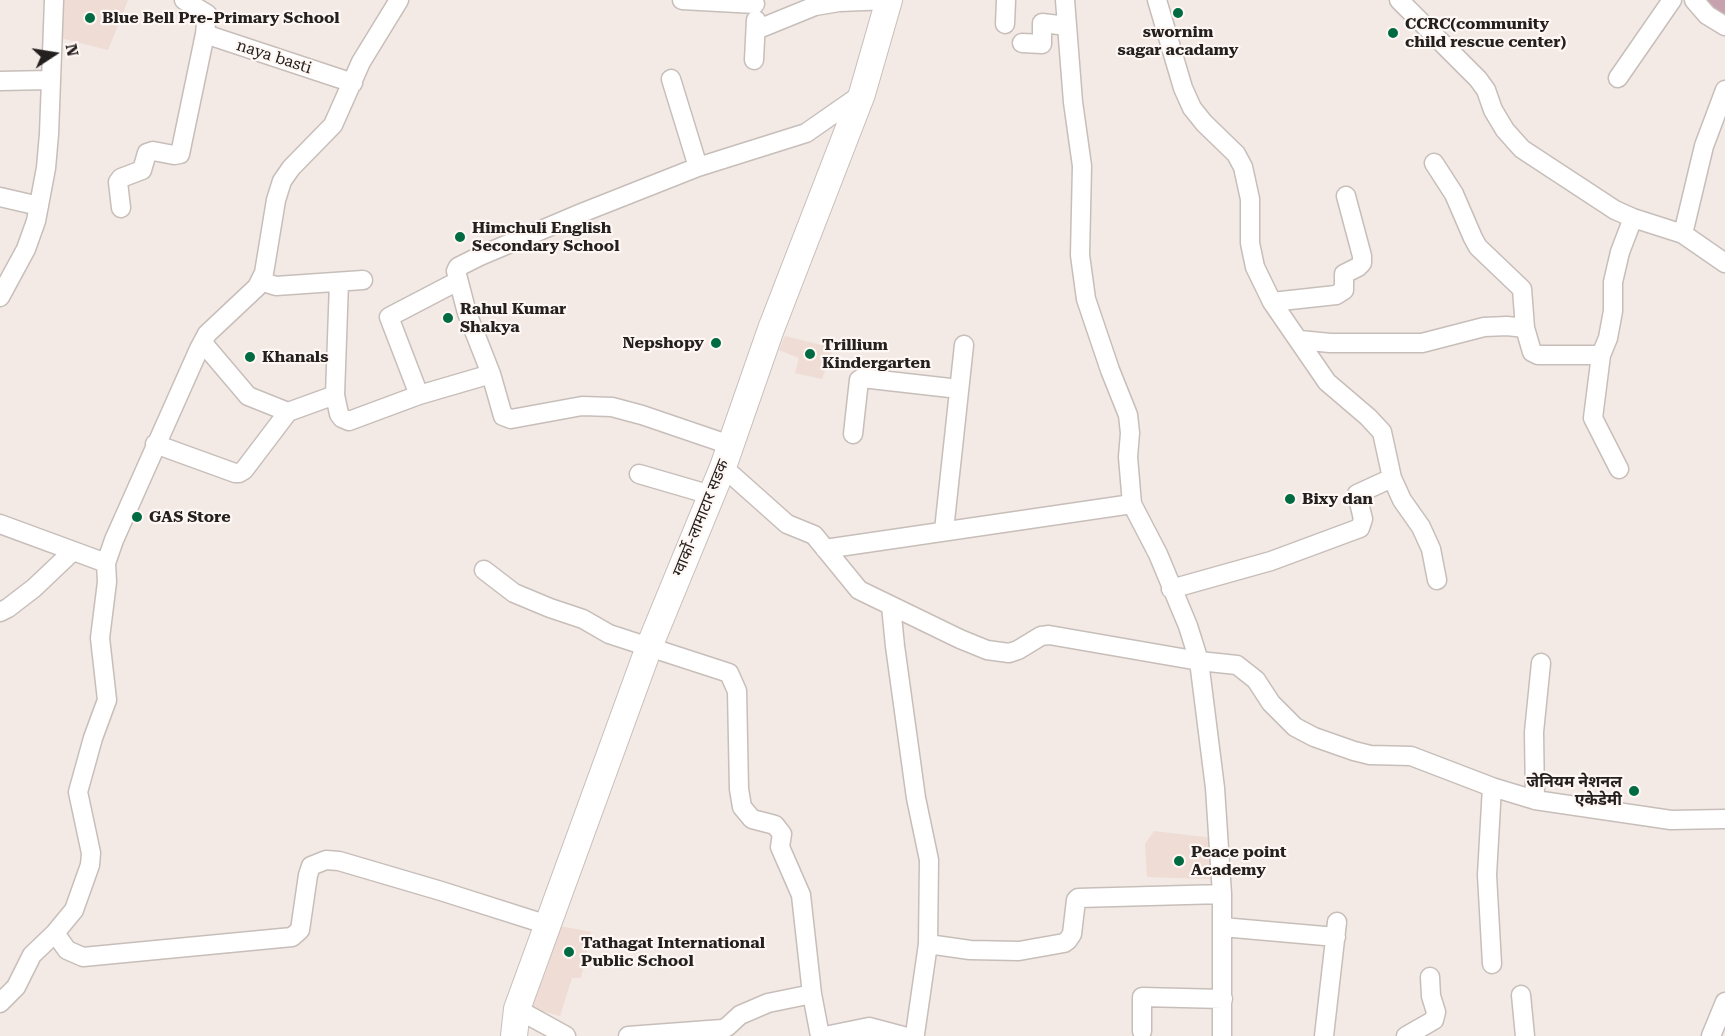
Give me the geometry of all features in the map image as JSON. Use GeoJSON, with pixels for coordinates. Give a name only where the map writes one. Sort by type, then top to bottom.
{"type":"FeatureCollection","features":[{"type":"Feature","properties":{"kind":"main road","name":"ग्वार्को-लामाटार सडक"},"geometry":{"type":"LineString","coordinates":[[514,1036],[517,1009],[649,647],[711,495],[771,328],[862,94],[889,0]]}},
{"type":"Feature","properties":{"kind":"street"},"geometry":{"type":"LineString","coordinates":[[0,297],[26,249],[39,206],[47,157],[54,0]]}},
{"type":"Feature","properties":{"kind":"street"},"geometry":{"type":"LineString","coordinates":[[121,208],[118,182],[142,170],[147,153],[153,151],[180,154],[205,34],[207,14],[184,0]]}},
{"type":"Feature","properties":{"kind":"street"},"geometry":{"type":"LineString","coordinates":[[0,1003],[16,987],[32,955],[55,933],[74,910],[90,865],[91,853],[78,792],[106,700],[100,638],[107,582],[106,563],[114,540],[155,444],[207,334],[260,282],[264,273],[276,200],[282,181],[291,168],[333,125],[362,62],[399,0]]}},
{"type":"Feature","properties":{"kind":"street"},"geometry":{"type":"LineString","coordinates":[[681,0],[755,2],[754,60]]}},
{"type":"Feature","properties":{"kind":"street"},"geometry":{"type":"LineString","coordinates":[[756,30],[815,6],[839,2],[889,0]]}},
{"type":"Feature","properties":{"kind":"street"},"geometry":{"type":"LineString","coordinates":[[1005,24],[1006,0]]}},
{"type":"Feature","properties":{"kind":"street"},"geometry":{"type":"LineString","coordinates":[[1065,0],[1073,102],[1082,166],[1080,255],[1086,298],[1128,415],[1130,433],[1128,457],[1132,504],[1158,554],[1188,626],[1199,662],[1215,788],[1222,894],[1222,1036]]}},
{"type":"Feature","properties":{"kind":"street"},"geometry":{"type":"LineString","coordinates":[[1157,0],[1183,88],[1192,108],[1236,154],[1243,167],[1250,199],[1250,243],[1255,267],[1272,302],[1327,382],[1382,432],[1392,478],[1402,500],[1421,527],[1431,549],[1437,580]]}},
{"type":"Feature","properties":{"kind":"street"},"geometry":{"type":"LineString","coordinates":[[1399,0],[1478,79],[1486,90],[1499,120],[1522,149],[1615,210],[1683,234],[1708,254],[1725,263]]}},
{"type":"Feature","properties":{"kind":"street"},"geometry":{"type":"LineString","coordinates":[[1618,78],[1672,0]]}},
{"type":"Feature","properties":{"kind":"street"},"geometry":{"type":"LineString","coordinates":[[1694,0],[1707,15],[1725,26]]}},
{"type":"Feature","properties":{"kind":"street"},"geometry":{"type":"LineString","coordinates":[[1027,43],[1042,44],[1042,23],[1067,26]]}},
{"type":"Feature","properties":{"kind":"street","name":"naya basti"},"geometry":{"type":"LineString","coordinates":[[205,34],[353,83]]}},
{"type":"Feature","properties":{"kind":"street"},"geometry":{"type":"LineString","coordinates":[[671,79],[698,167]]}},
{"type":"Feature","properties":{"kind":"street"},"geometry":{"type":"LineString","coordinates":[[0,81],[50,80]]}},
{"type":"Feature","properties":{"kind":"street"},"geometry":{"type":"LineString","coordinates":[[1683,234],[1704,146],[1725,90]]}},
{"type":"Feature","properties":{"kind":"street"},"geometry":{"type":"LineString","coordinates":[[862,94],[806,133],[698,167],[584,212],[458,267],[456,271],[467,313],[491,374],[501,413],[506,418],[582,406],[612,407],[642,414],[726,456],[787,524],[814,535],[859,590],[987,650],[1010,652],[1018,650],[1041,636],[1049,635],[1199,662],[1241,667],[1256,680],[1271,703],[1295,727],[1314,737],[1370,755],[1411,756],[1492,787],[1535,800],[1671,820],[1725,819]]}},
{"type":"Feature","properties":{"kind":"street"},"geometry":{"type":"LineString","coordinates":[[1434,163],[1454,194],[1478,247],[1522,289],[1525,328],[1532,352],[1538,355],[1601,355]]}},
{"type":"Feature","properties":{"kind":"street"},"geometry":{"type":"LineString","coordinates":[[0,196],[39,206]]}},
{"type":"Feature","properties":{"kind":"street"},"geometry":{"type":"LineString","coordinates":[[1272,302],[1336,296],[1344,290],[1344,274],[1362,263],[1346,196]]}},
{"type":"Feature","properties":{"kind":"street"},"geometry":{"type":"LineString","coordinates":[[1619,469],[1593,418],[1601,355],[1608,338],[1612,311],[1613,282],[1620,252],[1633,218]]}},
{"type":"Feature","properties":{"kind":"street"},"geometry":{"type":"LineString","coordinates":[[260,282],[276,286],[363,280]]}},
{"type":"Feature","properties":{"kind":"street"},"geometry":{"type":"LineString","coordinates":[[419,395],[389,317],[458,281]]}},
{"type":"Feature","properties":{"kind":"street"},"geometry":{"type":"LineString","coordinates":[[339,282],[335,395],[342,418],[349,421],[419,395],[491,374]]}},
{"type":"Feature","properties":{"kind":"street"},"geometry":{"type":"LineString","coordinates":[[1300,340],[1330,343],[1422,343],[1484,327],[1525,328]]}},
{"type":"Feature","properties":{"kind":"street"},"geometry":{"type":"LineString","coordinates":[[202,343],[248,396],[288,412]]}},
{"type":"Feature","properties":{"kind":"street"},"geometry":{"type":"LineString","coordinates":[[944,530],[964,345]]}},
{"type":"Feature","properties":{"kind":"street"},"geometry":{"type":"LineString","coordinates":[[853,434],[859,380],[862,378],[959,389]]}},
{"type":"Feature","properties":{"kind":"street"},"geometry":{"type":"LineString","coordinates":[[155,444],[239,473],[244,470],[288,412],[335,395]]}},
{"type":"Feature","properties":{"kind":"street"},"geometry":{"type":"LineString","coordinates":[[639,474],[711,495]]}},
{"type":"Feature","properties":{"kind":"street"},"geometry":{"type":"LineString","coordinates":[[1172,589],[1271,561],[1360,528],[1363,519],[1357,494],[1392,478]]}},
{"type":"Feature","properties":{"kind":"street"},"geometry":{"type":"LineString","coordinates":[[825,549],[1132,504]]}},
{"type":"Feature","properties":{"kind":"street"},"geometry":{"type":"LineString","coordinates":[[0,525],[106,563]]}},
{"type":"Feature","properties":{"kind":"street"},"geometry":{"type":"LineString","coordinates":[[0,612],[34,588],[73,551]]}},
{"type":"Feature","properties":{"kind":"street"},"geometry":{"type":"LineString","coordinates":[[484,570],[514,593],[583,619],[609,634],[729,673],[737,691],[739,789],[742,807],[752,819],[776,825],[782,834],[780,847],[801,895],[812,994],[820,1036]]}},
{"type":"Feature","properties":{"kind":"street"},"geometry":{"type":"LineString","coordinates":[[891,606],[916,798],[929,860],[928,944],[913,1036]]}},
{"type":"Feature","properties":{"kind":"street"},"geometry":{"type":"LineString","coordinates":[[1535,800],[1534,732],[1541,663]]}},
{"type":"Feature","properties":{"kind":"street"},"geometry":{"type":"LineString","coordinates":[[1492,787],[1487,875],[1492,964]]}},
{"type":"Feature","properties":{"kind":"street"},"geometry":{"type":"LineString","coordinates":[[55,933],[67,950],[82,957],[292,937],[300,930],[308,875],[312,866],[326,860],[339,861],[548,925]]}},
{"type":"Feature","properties":{"kind":"street"},"geometry":{"type":"LineString","coordinates":[[928,944],[970,950],[1019,951],[1064,943],[1068,940],[1072,934],[1078,898],[1222,894]]}},
{"type":"Feature","properties":{"kind":"street"},"geometry":{"type":"LineString","coordinates":[[1222,927],[1337,930],[1324,1036]]}},
{"type":"Feature","properties":{"kind":"street"},"geometry":{"type":"LineString","coordinates":[[1406,1036],[1434,1020],[1436,1012],[1431,996],[1430,977]]}},
{"type":"Feature","properties":{"kind":"street"},"geometry":{"type":"LineString","coordinates":[[628,1036],[722,1029],[728,1027],[740,1015],[768,1003],[812,994]]}},
{"type":"Feature","properties":{"kind":"street"},"geometry":{"type":"LineString","coordinates":[[1521,995],[1526,1036]]}},
{"type":"Feature","properties":{"kind":"street"},"geometry":{"type":"LineString","coordinates":[[1142,1031],[1142,997],[1223,999]]}},
{"type":"Feature","properties":{"kind":"street"},"geometry":{"type":"LineString","coordinates":[[1711,1036],[1725,1002]]}},
{"type":"Feature","properties":{"kind":"street"},"geometry":{"type":"LineString","coordinates":[[517,1009],[566,1036]]}},
{"type":"Feature","properties":{"kind":"street"},"geometry":{"type":"LineString","coordinates":[[825,1036],[868,1028],[903,1036]]}},
{"type":"Feature","properties":{"kind":"shaded area","name":"Blue Bell Pre-Primary School"},"geometry":{"type":"Polygon","coordinates":[[[60,0],[128,0],[108,50],[57,37],[60,0]]]}},
{"type":"Feature","properties":{"kind":"shaded area","name":"Trillium Kindergarten"},"geometry":{"type":"Polygon","coordinates":[[[785,336],[833,348],[822,379],[795,373],[799,358],[779,350],[785,336]]]}},
{"type":"Feature","properties":{"kind":"shaded area","name":"Peace point Academy"},"geometry":{"type":"Polygon","coordinates":[[[1154,831],[1213,838],[1212,879],[1147,877],[1145,844],[1154,831]]]}},
{"type":"Feature","properties":{"kind":"shaded area","name":"Tathagat International Public School"},"geometry":{"type":"Polygon","coordinates":[[[560,926],[591,932],[581,978],[572,978],[560,1016],[531,1008],[546,971],[560,926]]]}},
{"type":"Feature","properties":{"kind":"waterway"},"geometry":{"type":"LineString","coordinates":[[1719,0],[1725,4]]}},
{"type":"Feature","properties":{"kind":"place","name":"swornim sagar acadamy"},"geometry":{"type":"Point","coordinates":[1178,13]}},
{"type":"Feature","properties":{"kind":"place","name":"Blue Bell Pre-Primary School"},"geometry":{"type":"Point","coordinates":[90,18]}},
{"type":"Feature","properties":{"kind":"place","name":"CCRC(community child rescue center)"},"geometry":{"type":"Point","coordinates":[1393,33]}},
{"type":"Feature","properties":{"kind":"place","name":"Himchuli English Secondary School"},"geometry":{"type":"Point","coordinates":[460,237]}},
{"type":"Feature","properties":{"kind":"place","name":"Rahul Kumar Shakya"},"geometry":{"type":"Point","coordinates":[448,318]}},
{"type":"Feature","properties":{"kind":"place","name":"Nepshopy"},"geometry":{"type":"Point","coordinates":[716,343]}},
{"type":"Feature","properties":{"kind":"place","name":"Trillium Kindergarten"},"geometry":{"type":"Point","coordinates":[810,354]}},
{"type":"Feature","properties":{"kind":"place","name":"Khanals"},"geometry":{"type":"Point","coordinates":[250,357]}},
{"type":"Feature","properties":{"kind":"place","name":"Bixy dan"},"geometry":{"type":"Point","coordinates":[1290,499]}},
{"type":"Feature","properties":{"kind":"place","name":"GAS Store"},"geometry":{"type":"Point","coordinates":[137,517]}},
{"type":"Feature","properties":{"kind":"place","name":"जेनियम नेशनल एकेडेमी"},"geometry":{"type":"Point","coordinates":[1634,791]}},
{"type":"Feature","properties":{"kind":"place","name":"Peace point Academy"},"geometry":{"type":"Point","coordinates":[1179,861]}},
{"type":"Feature","properties":{"kind":"place","name":"Tathagat International Public School"},"geometry":{"type":"Point","coordinates":[569,952]}}]}
